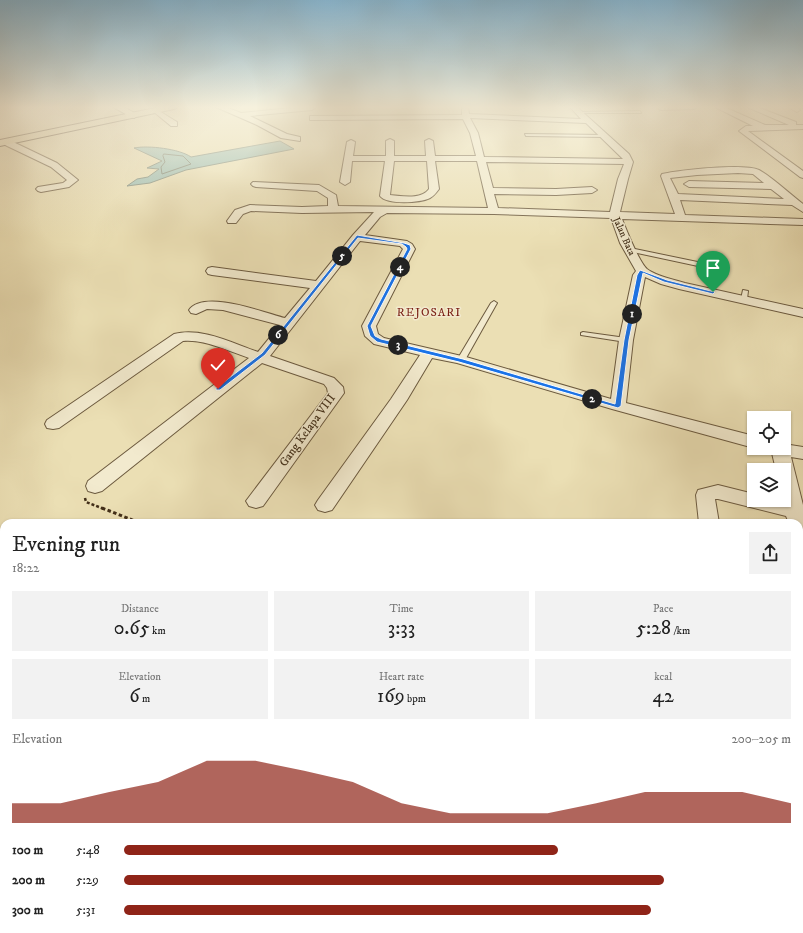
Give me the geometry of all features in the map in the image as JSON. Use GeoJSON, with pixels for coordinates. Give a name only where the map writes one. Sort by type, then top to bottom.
{"type":"FeatureCollection","features":[{"type":"Feature","properties":{"kind":"street"},"geometry":{"type":"LineString","coordinates":[[22,151],[54,165],[73,180],[66,185],[41,189]]}},
{"type":"Feature","properties":{"kind":"street"},"geometry":{"type":"LineString","coordinates":[[345,182],[349,151]]}},
{"type":"Feature","properties":{"kind":"street"},"geometry":{"type":"LineString","coordinates":[[390,151],[385,196],[388,198],[426,198],[430,196],[434,189],[430,151]]}},
{"type":"Feature","properties":{"kind":"street"},"geometry":{"type":"LineString","coordinates":[[478,151],[494,210]]}},
{"type":"Feature","properties":{"kind":"street"},"geometry":{"type":"LineString","coordinates":[[348,159],[480,158],[629,162],[626,156],[620,151]]}},
{"type":"Feature","properties":{"kind":"street"},"geometry":{"type":"LineString","coordinates":[[770,151],[803,175]]}},
{"type":"Feature","properties":{"kind":"street","name":"Jalan Bata"},"geometry":{"type":"LineString","coordinates":[[629,162],[623,179],[615,214],[630,250],[642,271]]}},
{"type":"Feature","properties":{"kind":"street"},"geometry":{"type":"LineString","coordinates":[[681,217],[670,183],[665,176],[746,170],[756,172],[803,209]]}},
{"type":"Feature","properties":{"kind":"street"},"geometry":{"type":"LineString","coordinates":[[670,183],[775,186]]}},
{"type":"Feature","properties":{"kind":"street"},"geometry":{"type":"LineString","coordinates":[[256,184],[323,189],[333,198],[333,209]]}},
{"type":"Feature","properties":{"kind":"street"},"geometry":{"type":"LineString","coordinates":[[489,191],[556,192],[592,190]]}},
{"type":"Feature","properties":{"kind":"street"},"geometry":{"type":"LineString","coordinates":[[674,197],[794,202]]}},
{"type":"Feature","properties":{"kind":"street"},"geometry":{"type":"LineString","coordinates":[[232,221],[239,212],[248,208],[302,210],[363,208],[385,210],[494,210],[803,222]]}},
{"type":"Feature","properties":{"kind":"street"},"geometry":{"type":"LineString","coordinates":[[95,486],[259,357],[357,237],[376,216],[385,210]]}},
{"type":"Feature","properties":{"kind":"street"},"geometry":{"type":"LineString","coordinates":[[357,237],[403,243],[408,246],[409,249],[369,326],[372,336],[379,341],[461,360],[618,406],[747,440]]}},
{"type":"Feature","properties":{"kind":"street"},"geometry":{"type":"LineString","coordinates":[[212,271],[319,285]]}},
{"type":"Feature","properties":{"kind":"street"},"geometry":{"type":"LineString","coordinates":[[618,406],[626,340],[639,275],[642,271],[665,281],[683,286],[744,295],[803,313]]}},
{"type":"Feature","properties":{"kind":"street"},"geometry":{"type":"LineString","coordinates":[[196,310],[206,305],[223,306],[288,323]]}},
{"type":"Feature","properties":{"kind":"street"},"geometry":{"type":"LineString","coordinates":[[53,424],[179,338],[192,336],[259,357]]}},
{"type":"Feature","properties":{"kind":"street"},"geometry":{"type":"LineString","coordinates":[[325,505],[399,400],[428,353]]}},
{"type":"Feature","properties":{"kind":"street","name":"Gang Kelapa VIII"},"geometry":{"type":"LineString","coordinates":[[256,501],[336,394],[335,387],[329,381],[259,357]]}},
{"type":"Feature","properties":{"kind":"street"},"geometry":{"type":"LineString","coordinates":[[791,452],[803,454]]}},
{"type":"Feature","properties":{"kind":"street"},"geometry":{"type":"LineString","coordinates":[[779,455],[796,519]]}},
{"type":"Feature","properties":{"kind":"street"},"geometry":{"type":"LineString","coordinates":[[708,519],[704,495],[718,492],[792,519]]}},
{"type":"Feature","properties":{"kind":"lane"},"geometry":{"type":"LineString","coordinates":[[630,250],[712,267]]}},
{"type":"Feature","properties":{"kind":"lane"},"geometry":{"type":"LineString","coordinates":[[461,360],[494,303]]}},
{"type":"Feature","properties":{"kind":"lane"},"geometry":{"type":"LineString","coordinates":[[583,334],[626,340]]}},
{"type":"Feature","properties":{"kind":"path"},"geometry":{"type":"LineString","coordinates":[[95,486],[85,496],[86,502],[130,519]]}},
{"type":"Feature","properties":{"kind":"water"},"geometry":{"type":"Polygon","coordinates":[[[139,151],[174,151],[191,157],[227,151],[286,151],[186,170],[150,183],[127,186],[137,179],[148,177],[159,169],[147,168],[162,161],[139,151]]]}},
{"type":"Feature","properties":{"kind":"district","name":"REJOSARI"},"geometry":{"type":"Point","coordinates":[429,312]}},
{"type":"Feature","properties":{"kind":"route"},"geometry":{"type":"LineString","coordinates":[[218,389],[264,354],[357,237],[403,243],[408,246],[409,249],[369,326],[372,336],[379,341],[461,360],[618,406],[626,340],[639,275],[642,271],[665,281],[713,292]]}}]}
